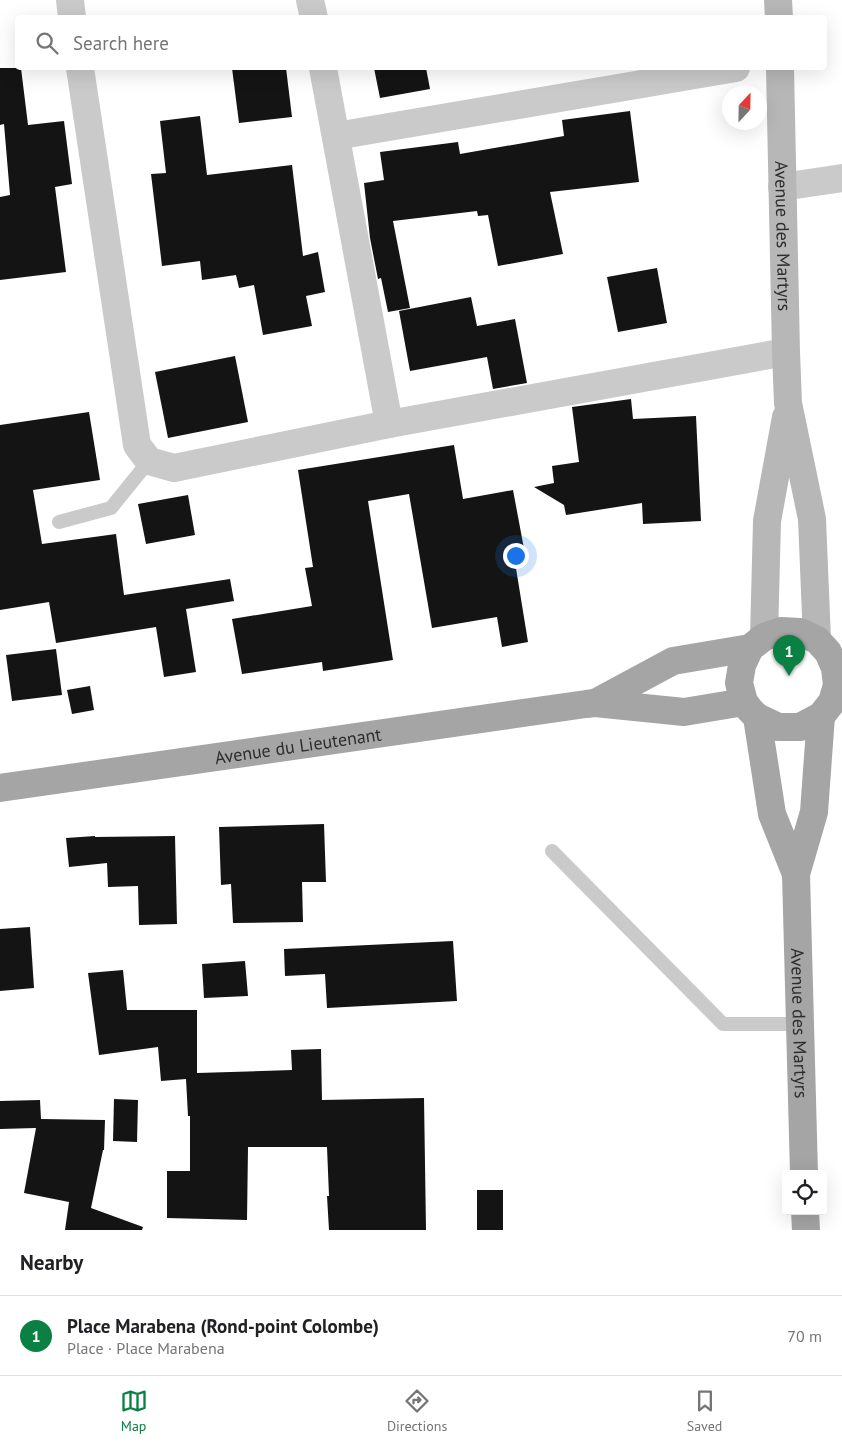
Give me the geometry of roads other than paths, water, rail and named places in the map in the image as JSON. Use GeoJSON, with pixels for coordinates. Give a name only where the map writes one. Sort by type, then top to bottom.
{"type":"FeatureCollection","features":[{"type":"Feature","properties":{"kind":"main road"},"geometry":{"type":"LineString","coordinates":[[778,0],[779,15]]}},
{"type":"Feature","properties":{"kind":"main road","name":"Avenue des Martyrs"},"geometry":{"type":"LineString","coordinates":[[780,70],[788,403],[812,519],[829,647]]}},
{"type":"Feature","properties":{"kind":"main road","name":"Avenue des Martyrs"},"geometry":{"type":"LineString","coordinates":[[757,643],[767,521],[788,403]]}},
{"type":"Feature","properties":{"kind":"main road"},"geometry":{"type":"LineString","coordinates":[[782,631],[800,632],[829,647],[835,668],[837,685],[831,705],[800,727],[778,727],[751,709],[739,683],[742,665],[757,643],[782,631]]}},
{"type":"Feature","properties":{"kind":"main road","name":"Avenue du Lieutenant"},"geometry":{"type":"LineString","coordinates":[[595,703],[673,661],[757,643]]}},
{"type":"Feature","properties":{"kind":"main road","name":"Avenue du Lieutenant"},"geometry":{"type":"LineString","coordinates":[[0,788],[595,703],[684,712],[751,709]]}},
{"type":"Feature","properties":{"kind":"main road","name":"Avenue des Martyrs"},"geometry":{"type":"LineString","coordinates":[[804,1170],[796,874],[814,812],[831,705]]}},
{"type":"Feature","properties":{"kind":"main road","name":"Avenue des Martyrs"},"geometry":{"type":"LineString","coordinates":[[751,709],[772,814],[796,874]]}},
{"type":"Feature","properties":{"kind":"main road"},"geometry":{"type":"LineString","coordinates":[[805,1215],[806,1230]]}},
{"type":"Feature","properties":{"kind":"street"},"geometry":{"type":"LineString","coordinates":[[70,0],[72,15]]}},
{"type":"Feature","properties":{"kind":"street"},"geometry":{"type":"LineString","coordinates":[[310,0],[313,15]]}},
{"type":"Feature","properties":{"kind":"street"},"geometry":{"type":"LineString","coordinates":[[80,70],[137,445],[149,461],[174,468],[389,424],[786,352]]}},
{"type":"Feature","properties":{"kind":"street"},"geometry":{"type":"LineString","coordinates":[[323,70],[389,424]]}},
{"type":"Feature","properties":{"kind":"street"},"geometry":{"type":"LineString","coordinates":[[336,136],[724,70]]}},
{"type":"Feature","properties":{"kind":"street"},"geometry":{"type":"LineString","coordinates":[[782,187],[842,178]]}},
{"type":"Feature","properties":{"kind":"lane"},"geometry":{"type":"LineString","coordinates":[[59,522],[111,508],[149,461]]}},
{"type":"Feature","properties":{"kind":"lane"},"geometry":{"type":"LineString","coordinates":[[552,851],[723,1024],[800,1024]]}},
{"type":"Feature","properties":{"kind":"place","name":"Place Marabena (Rond-point Colombe)"},"geometry":{"type":"Point","coordinates":[789,676]}}]}
